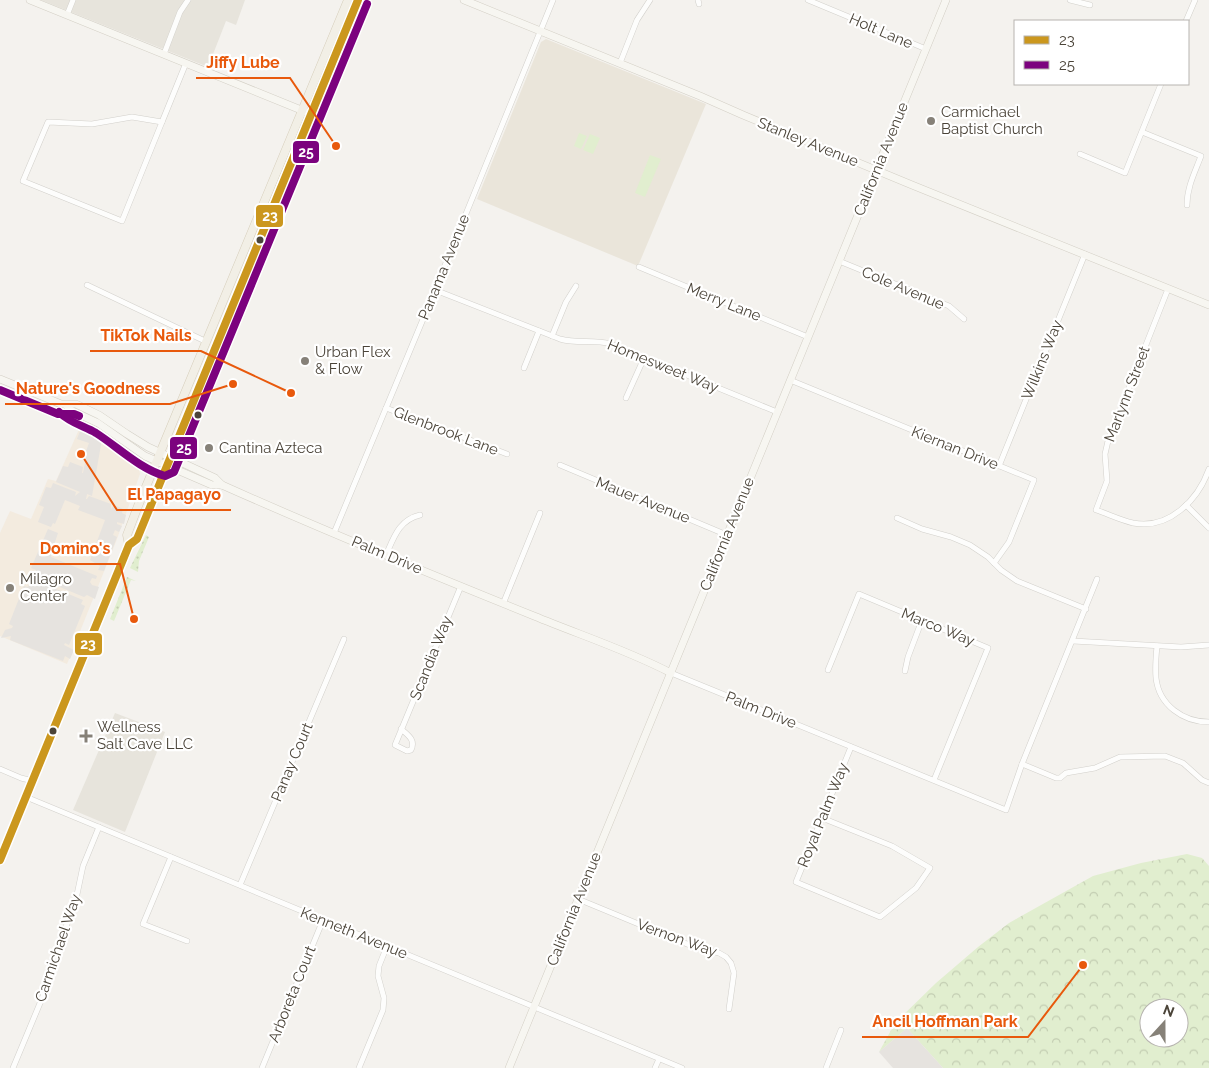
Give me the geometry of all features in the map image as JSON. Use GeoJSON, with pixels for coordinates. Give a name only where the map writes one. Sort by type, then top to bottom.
{"type":"FeatureCollection","features":[{"type":"Feature","properties":{"kind":"main road"},"geometry":{"type":"LineString","coordinates":[[129,545],[127,535],[348,0]]}},
{"type":"Feature","properties":{"kind":"main road"},"geometry":{"type":"LineString","coordinates":[[0,860],[129,545],[137,539],[358,0]]}},
{"type":"Feature","properties":{"kind":"main road"},"geometry":{"type":"LineString","coordinates":[[212,355],[210,349],[232,292],[232,284]]}},
{"type":"Feature","properties":{"kind":"street"},"geometry":{"type":"LineString","coordinates":[[30,0],[311,114]]}},
{"type":"Feature","properties":{"kind":"street"},"geometry":{"type":"LineString","coordinates":[[67,15],[73,0]]}},
{"type":"Feature","properties":{"kind":"street"},"geometry":{"type":"LineString","coordinates":[[164,54],[180,12],[188,0]]}},
{"type":"Feature","properties":{"kind":"street","name":"Stanley Avenue"},"geometry":{"type":"LineString","coordinates":[[464,0],[1209,305]]}},
{"type":"Feature","properties":{"kind":"street","name":"Panama Avenue"},"geometry":{"type":"LineString","coordinates":[[334,533],[553,0]]}},
{"type":"Feature","properties":{"kind":"street"},"geometry":{"type":"LineString","coordinates":[[620,63],[637,20],[650,0]]}},
{"type":"Feature","properties":{"kind":"street","name":"Holt Lane"},"geometry":{"type":"LineString","coordinates":[[808,0],[926,50]]}},
{"type":"Feature","properties":{"kind":"street","name":"California Avenue"},"geometry":{"type":"LineString","coordinates":[[509,1068],[946,0]]}},
{"type":"Feature","properties":{"kind":"street"},"geometry":{"type":"LineString","coordinates":[[1070,0],[1090,5]]}},
{"type":"Feature","properties":{"kind":"street"},"geometry":{"type":"LineString","coordinates":[[1186,20],[1195,0]]}},
{"type":"Feature","properties":{"kind":"street"},"geometry":{"type":"LineString","coordinates":[[162,122],[132,117],[92,124],[48,122],[23,182],[122,220],[162,122],[186,63]]}},
{"type":"Feature","properties":{"kind":"street"},"geometry":{"type":"LineString","coordinates":[[1080,154],[1126,173],[1162,85]]}},
{"type":"Feature","properties":{"kind":"street"},"geometry":{"type":"LineString","coordinates":[[1142,132],[1201,156],[1190,184],[1187,205]]}},
{"type":"Feature","properties":{"kind":"street","name":"Wilkins Way"},"geometry":{"type":"LineString","coordinates":[[999,466],[1085,254]]}},
{"type":"Feature","properties":{"kind":"street","name":"Cole Avenue"},"geometry":{"type":"LineString","coordinates":[[839,261],[949,306],[964,320]]}},
{"type":"Feature","properties":{"kind":"street","name":"Merry Lane"},"geometry":{"type":"LineString","coordinates":[[639,267],[808,337]]}},
{"type":"Feature","properties":{"kind":"street"},"geometry":{"type":"LineString","coordinates":[[86,285],[207,342]]}},
{"type":"Feature","properties":{"kind":"street"},"geometry":{"type":"LineString","coordinates":[[552,336],[566,302],[576,286]]}},
{"type":"Feature","properties":{"kind":"street","name":"Marlynn Street"},"geometry":{"type":"LineString","coordinates":[[1168,289],[1108,441],[1105,454],[1107,481],[1096,510],[1142,524],[1166,520],[1186,505],[1197,492],[1209,469]]}},
{"type":"Feature","properties":{"kind":"street","name":"Homesweet Way"},"geometry":{"type":"LineString","coordinates":[[435,290],[490,313],[506,317],[568,341],[607,343],[777,412]]}},
{"type":"Feature","properties":{"kind":"street"},"geometry":{"type":"LineString","coordinates":[[524,368],[539,331]]}},
{"type":"Feature","properties":{"kind":"street"},"geometry":{"type":"LineString","coordinates":[[626,398],[644,358]]}},
{"type":"Feature","properties":{"kind":"street"},"geometry":{"type":"LineString","coordinates":[[0,379],[66,405]]}},
{"type":"Feature","properties":{"kind":"street","name":"Kiernan Drive"},"geometry":{"type":"LineString","coordinates":[[790,380],[1034,480],[1009,542],[994,562]]}},
{"type":"Feature","properties":{"kind":"street","name":"Palm Drive"},"geometry":{"type":"LineString","coordinates":[[66,405],[76,404],[99,415],[126,434],[160,453],[215,478],[222,485]]}},
{"type":"Feature","properties":{"kind":"street","name":"Palm Drive"},"geometry":{"type":"LineString","coordinates":[[66,405],[72,411],[96,422],[145,456],[166,466],[212,484],[222,485],[503,604],[644,659],[671,672],[1006,810],[1022,764],[1097,579]]}},
{"type":"Feature","properties":{"kind":"street","name":"Glenbrook Lane"},"geometry":{"type":"LineString","coordinates":[[386,408],[507,454]]}},
{"type":"Feature","properties":{"kind":"street","name":"Mauer Avenue"},"geometry":{"type":"LineString","coordinates":[[560,465],[727,534]]}},
{"type":"Feature","properties":{"kind":"street"},"geometry":{"type":"LineString","coordinates":[[1186,505],[1209,528]]}},
{"type":"Feature","properties":{"kind":"street"},"geometry":{"type":"LineString","coordinates":[[503,604],[540,513]]}},
{"type":"Feature","properties":{"kind":"street"},"geometry":{"type":"LineString","coordinates":[[386,555],[399,527],[410,518],[420,515]]}},
{"type":"Feature","properties":{"kind":"street"},"geometry":{"type":"LineString","coordinates":[[897,518],[930,532],[961,540],[979,550],[1001,570],[1017,581],[1086,609]]}},
{"type":"Feature","properties":{"kind":"street","name":"Scandia Way"},"geometry":{"type":"LineString","coordinates":[[401,729],[461,586]]}},
{"type":"Feature","properties":{"kind":"street","name":"Marco Way"},"geometry":{"type":"LineString","coordinates":[[828,670],[859,594],[988,648],[934,780]]}},
{"type":"Feature","properties":{"kind":"street"},"geometry":{"type":"LineString","coordinates":[[905,671],[908,657],[922,620]]}},
{"type":"Feature","properties":{"kind":"street","name":"Panay Court"},"geometry":{"type":"LineString","coordinates":[[240,886],[344,639]]}},
{"type":"Feature","properties":{"kind":"street"},"geometry":{"type":"LineString","coordinates":[[1073,641],[1181,647],[1209,645]]}},
{"type":"Feature","properties":{"kind":"street"},"geometry":{"type":"LineString","coordinates":[[1157,646],[1156,680],[1164,700],[1176,713],[1184,718],[1192,721],[1209,722]]}},
{"type":"Feature","properties":{"kind":"street","name":"Royal Palm Way"},"geometry":{"type":"LineString","coordinates":[[822,818],[892,846],[930,868],[916,888],[880,917],[796,882],[822,818],[851,747]]}},
{"type":"Feature","properties":{"kind":"street"},"geometry":{"type":"LineString","coordinates":[[1022,764],[1060,778],[1066,773],[1095,768],[1120,757],[1164,756],[1183,763],[1202,780],[1209,783]]}},
{"type":"Feature","properties":{"kind":"street"},"geometry":{"type":"LineString","coordinates":[[0,769],[33,781]]}},
{"type":"Feature","properties":{"kind":"street","name":"Kenneth Avenue"},"geometry":{"type":"LineString","coordinates":[[26,797],[682,1068]]}},
{"type":"Feature","properties":{"kind":"street","name":"Carmichael Way"},"geometry":{"type":"LineString","coordinates":[[14,1068],[43,996],[49,969],[75,904],[83,866],[99,828]]}},
{"type":"Feature","properties":{"kind":"street"},"geometry":{"type":"LineString","coordinates":[[171,857],[143,924],[187,941]]}},
{"type":"Feature","properties":{"kind":"street","name":"Vernon Way"},"geometry":{"type":"LineString","coordinates":[[578,899],[687,944],[719,953],[726,957],[731,963],[734,973],[729,1009]]}},
{"type":"Feature","properties":{"kind":"street","name":"Arboreta Court"},"geometry":{"type":"LineString","coordinates":[[262,1068],[323,920]]}},
{"type":"Feature","properties":{"kind":"street"},"geometry":{"type":"LineString","coordinates":[[360,1068],[383,1010],[384,998],[378,976],[379,966],[387,946]]}},
{"type":"Feature","properties":{"kind":"street"},"geometry":{"type":"LineString","coordinates":[[826,1068],[841,1030]]}},
{"type":"Feature","properties":{"kind":"street"},"geometry":{"type":"LineString","coordinates":[[655,1068],[659,1059]]}},
{"type":"Feature","properties":{"kind":"shaded area"},"geometry":{"type":"Polygon","coordinates":[[[41,0],[245,0],[236,25],[226,21],[208,67],[41,0]]]}},
{"type":"Feature","properties":{"kind":"shaded area"},"geometry":{"type":"Polygon","coordinates":[[[546,39],[706,104],[638,266],[477,199],[541,42],[546,39]]]}},
{"type":"Feature","properties":{"kind":"shaded area"},"geometry":{"type":"Polygon","coordinates":[[[81,425],[91,429],[138,463],[140,474],[117,539],[67,664],[0,636],[0,533],[10,511],[31,519],[48,479],[56,481],[81,425]]]}},
{"type":"Feature","properties":{"kind":"shaded area"},"geometry":{"type":"Polygon","coordinates":[[[82,426],[100,433],[98,439],[102,439],[92,496],[87,494],[86,499],[89,496],[111,504],[111,509],[114,505],[123,509],[122,513],[126,515],[124,524],[117,522],[117,524],[122,526],[119,532],[115,530],[113,535],[117,537],[104,571],[98,570],[100,566],[90,560],[105,520],[78,510],[80,506],[65,500],[55,524],[53,523],[51,527],[38,522],[44,507],[39,505],[46,487],[51,488],[53,483],[76,492],[75,496],[80,492],[56,482],[63,466],[68,467],[70,462],[83,467],[83,473],[86,458],[84,457],[89,443],[77,439],[82,426]]]}},
{"type":"Feature","properties":{"kind":"shaded area"},"geometry":{"type":"Polygon","coordinates":[[[48,529],[58,533],[51,557],[97,576],[96,579],[92,578],[90,582],[92,585],[99,587],[95,599],[87,595],[84,597],[33,576],[36,570],[31,568],[48,529]]]}},
{"type":"Feature","properties":{"kind":"shaded area"},"geometry":{"type":"Polygon","coordinates":[[[32,579],[83,600],[81,604],[85,606],[69,645],[65,643],[64,645],[74,650],[70,659],[65,656],[63,661],[10,640],[11,636],[1,638],[5,630],[12,628],[13,626],[9,624],[24,586],[28,587],[32,579]]]}},
{"type":"Feature","properties":{"kind":"shaded area"},"geometry":{"type":"Polygon","coordinates":[[[115,713],[165,732],[125,832],[73,810],[115,713]]]}},
{"type":"Feature","properties":{"kind":"shaded area"},"geometry":{"type":"Polygon","coordinates":[[[907,1028],[943,1068],[893,1068],[879,1052],[907,1028]]]}},
{"type":"Feature","properties":{"kind":"green space"},"geometry":{"type":"Polygon","coordinates":[[[579,133],[587,136],[581,149],[574,146],[579,133]]]}},
{"type":"Feature","properties":{"kind":"green space"},"geometry":{"type":"Polygon","coordinates":[[[590,134],[600,138],[593,154],[583,150],[590,134]]]}},
{"type":"Feature","properties":{"kind":"green space"},"geometry":{"type":"Polygon","coordinates":[[[650,155],[661,159],[645,197],[635,193],[650,155]]]}},
{"type":"Feature","properties":{"kind":"green space"},"geometry":{"type":"Polygon","coordinates":[[[146,535],[149,537],[139,561],[138,572],[130,568],[146,535]]]}},
{"type":"Feature","properties":{"kind":"green space"},"geometry":{"type":"Polygon","coordinates":[[[127,577],[136,581],[131,580],[114,621],[110,619],[127,577]]]}},
{"type":"Feature","properties":{"kind":"green space"},"geometry":{"type":"Polygon","coordinates":[[[1187,854],[1202,858],[1209,866],[1209,1068],[943,1068],[907,1028],[879,1052],[895,1023],[936,983],[978,947],[1009,923],[1093,876],[1141,863],[1187,854]]]}},
{"type":"Feature","properties":{"kind":"transit line","name":"23"},"geometry":{"type":"LineString","coordinates":[[0,860],[129,545],[137,539],[358,0]]}},
{"type":"Feature","properties":{"kind":"transit line","name":"25"},"geometry":{"type":"LineString","coordinates":[[59,412],[72,422],[96,433],[129,457],[156,473],[165,476],[174,472],[367,4]]}},
{"type":"Feature","properties":{"kind":"transit line","name":"25"},"geometry":{"type":"LineString","coordinates":[[0,390],[58,414],[74,414],[79,416]]}},
{"type":"Feature","properties":{"kind":"place","name":"Carmichael Baptist Church"},"geometry":{"type":"Point","coordinates":[931,121]}},
{"type":"Feature","properties":{"kind":"place","name":"Jiffy Lube"},"geometry":{"type":"Point","coordinates":[336,146]}},
{"type":"Feature","properties":{"kind":"place","name":"Urban Flex & Flow"},"geometry":{"type":"Point","coordinates":[305,361]}},
{"type":"Feature","properties":{"kind":"place","name":"Nature's Goodness"},"geometry":{"type":"Point","coordinates":[233,384]}},
{"type":"Feature","properties":{"kind":"place","name":"TikTok Nails"},"geometry":{"type":"Point","coordinates":[291,393]}},
{"type":"Feature","properties":{"kind":"place","name":"Cantina Azteca"},"geometry":{"type":"Point","coordinates":[209,448]}},
{"type":"Feature","properties":{"kind":"place","name":"El Papagayo"},"geometry":{"type":"Point","coordinates":[81,454]}},
{"type":"Feature","properties":{"kind":"place","name":"Milagro Center"},"geometry":{"type":"Point","coordinates":[10,588]}},
{"type":"Feature","properties":{"kind":"place","name":"Domino's"},"geometry":{"type":"Point","coordinates":[134,619]}},
{"type":"Feature","properties":{"kind":"place","name":"Wellness Salt Cave LLC"},"geometry":{"type":"Point","coordinates":[86,736]}},
{"type":"Feature","properties":{"kind":"place","name":"Ancil Hoffman Park"},"geometry":{"type":"Point","coordinates":[1083,965]}}]}
